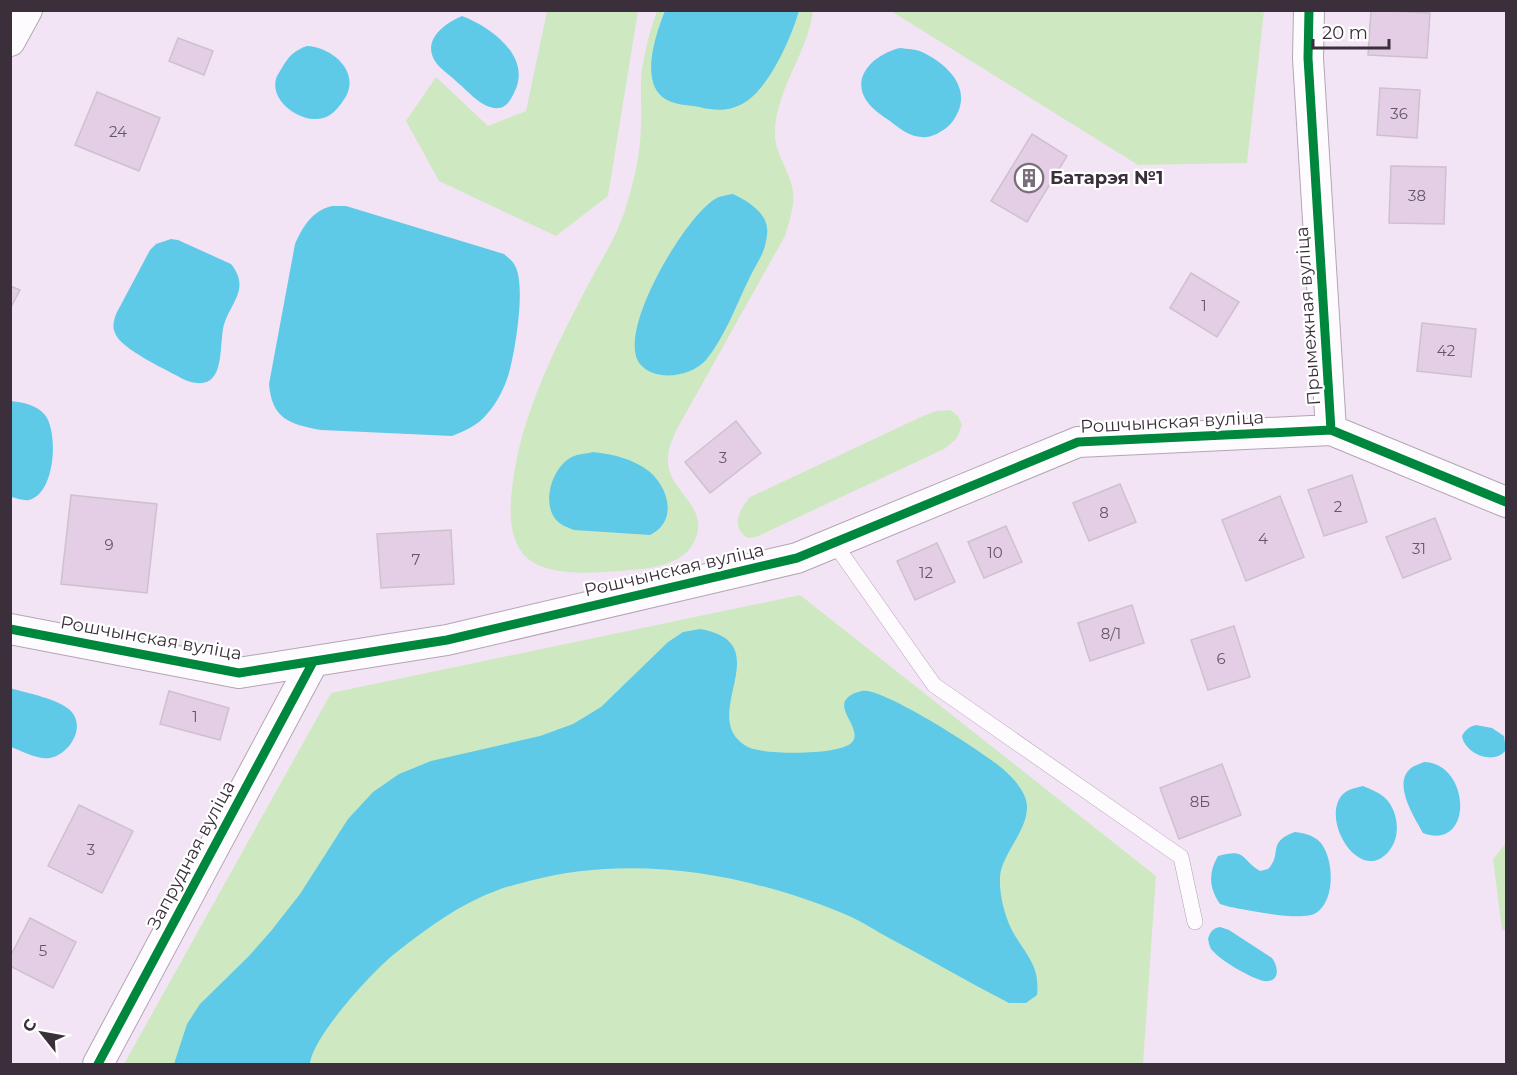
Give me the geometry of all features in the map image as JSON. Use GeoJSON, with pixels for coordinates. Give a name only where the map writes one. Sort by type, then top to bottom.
{"type":"FeatureCollection","features":[{"type":"Feature","properties":{"kind":"street"},"geometry":{"type":"LineString","coordinates":[[10,40],[27,10]]}},
{"type":"Feature","properties":{"kind":"street","name":"Прымежная вуліца"},"geometry":{"type":"LineString","coordinates":[[1309,10],[1308,58],[1331,430],[1506,502]]}},
{"type":"Feature","properties":{"kind":"street","name":"Рошчынская вуліца"},"geometry":{"type":"LineString","coordinates":[[10,629],[239,674],[447,640],[797,558],[1078,442],[1331,430]]}},
{"type":"Feature","properties":{"kind":"street","name":"Запрудная вуліца"},"geometry":{"type":"LineString","coordinates":[[98,1065],[313,662]]}},
{"type":"Feature","properties":{"kind":"lane"},"geometry":{"type":"LineString","coordinates":[[834,543],[934,685],[1181,856],[1195,922]]}},
{"type":"Feature","properties":{"kind":"green space"},"geometry":{"type":"Polygon","coordinates":[[[547,11],[638,11],[608,196],[556,236],[439,181],[406,121],[436,77],[488,126],[526,111],[547,11]]]}},
{"type":"Feature","properties":{"kind":"green space"},"geometry":{"type":"Polygon","coordinates":[[[657,11],[813,11],[805,42],[780,102],[776,118],[776,141],[793,191],[792,208],[785,236],[670,445],[668,463],[670,474],[689,501],[698,520],[698,531],[693,544],[679,558],[660,566],[619,571],[565,572],[534,563],[521,551],[517,543],[511,517],[515,471],[520,443],[538,389],[561,338],[617,230],[628,200],[639,148],[643,63],[657,11]]]}},
{"type":"Feature","properties":{"kind":"green space"},"geometry":{"type":"Polygon","coordinates":[[[891,11],[1264,11],[1247,163],[1138,165],[891,11]]]}},
{"type":"Feature","properties":{"kind":"green space"},"geometry":{"type":"Polygon","coordinates":[[[950,410],[958,416],[962,425],[957,438],[946,448],[756,537],[748,538],[739,529],[738,518],[750,497],[923,416],[936,411],[950,410]]]}},
{"type":"Feature","properties":{"kind":"green space"},"geometry":{"type":"Polygon","coordinates":[[[800,595],[1156,876],[1143,1064],[124,1064],[331,693],[800,595]]]}},
{"type":"Feature","properties":{"kind":"green space"},"geometry":{"type":"Polygon","coordinates":[[[1506,843],[1506,930],[1502,930],[1493,859],[1506,843]]]}},
{"type":"Feature","properties":{"kind":"water"},"geometry":{"type":"Polygon","coordinates":[[[665,10],[799,11],[785,47],[764,84],[741,105],[717,110],[675,103],[658,93],[653,83],[652,58],[657,32],[665,10]]]}},
{"type":"Feature","properties":{"kind":"water"},"geometry":{"type":"Polygon","coordinates":[[[462,16],[496,36],[514,56],[518,67],[518,80],[512,98],[502,107],[493,108],[476,99],[439,66],[432,56],[432,41],[436,35],[441,29],[462,16]]]}},
{"type":"Feature","properties":{"kind":"water"},"geometry":{"type":"Polygon","coordinates":[[[307,46],[316,47],[334,56],[347,70],[349,79],[349,88],[342,103],[330,115],[321,118],[312,119],[292,112],[284,105],[275,88],[277,77],[288,59],[296,51],[307,46]]]}},
{"type":"Feature","properties":{"kind":"water"},"geometry":{"type":"Polygon","coordinates":[[[900,48],[917,50],[931,57],[947,69],[958,84],[961,102],[958,112],[948,126],[934,135],[918,137],[905,132],[874,109],[862,91],[861,82],[869,66],[883,55],[900,48]]]}},
{"type":"Feature","properties":{"kind":"water"},"geometry":{"type":"Polygon","coordinates":[[[733,194],[749,203],[766,222],[767,232],[762,254],[730,321],[706,360],[700,366],[683,373],[655,374],[640,364],[635,349],[637,328],[645,303],[671,251],[687,228],[702,210],[717,198],[733,194]]]}},
{"type":"Feature","properties":{"kind":"water"},"geometry":{"type":"Polygon","coordinates":[[[346,206],[504,254],[513,263],[518,273],[520,301],[517,334],[509,373],[497,400],[487,414],[466,430],[452,436],[321,430],[291,422],[278,412],[269,384],[295,244],[309,220],[325,208],[346,206]]]}},
{"type":"Feature","properties":{"kind":"water"},"geometry":{"type":"Polygon","coordinates":[[[171,239],[231,264],[237,273],[239,289],[223,329],[220,360],[214,377],[207,382],[198,383],[185,380],[135,353],[119,339],[114,331],[116,314],[150,250],[156,244],[171,239]]]}},
{"type":"Feature","properties":{"kind":"water"},"geometry":{"type":"Polygon","coordinates":[[[10,401],[29,405],[42,412],[52,435],[52,462],[49,475],[38,495],[29,500],[11,497],[10,401]]]}},
{"type":"Feature","properties":{"kind":"water"},"geometry":{"type":"Polygon","coordinates":[[[593,452],[630,460],[644,467],[657,479],[668,505],[664,522],[659,529],[650,535],[574,530],[556,520],[551,510],[549,494],[558,469],[570,458],[593,452]]]}},
{"type":"Feature","properties":{"kind":"water"},"geometry":{"type":"Polygon","coordinates":[[[700,629],[723,637],[734,649],[737,665],[729,718],[734,734],[748,747],[769,752],[803,753],[847,746],[853,741],[855,735],[846,714],[845,701],[851,695],[862,691],[873,692],[933,722],[993,761],[1011,776],[1024,795],[1027,806],[1023,825],[1001,869],[1000,891],[1011,928],[1035,969],[1037,995],[1026,1003],[1009,1003],[854,918],[772,889],[692,872],[610,869],[569,873],[510,886],[471,902],[446,916],[398,951],[361,987],[321,1037],[310,1064],[174,1064],[187,1024],[200,1004],[271,931],[300,894],[348,819],[373,792],[399,774],[431,761],[540,736],[573,724],[601,707],[668,642],[683,632],[700,629]]]}},
{"type":"Feature","properties":{"kind":"water"},"geometry":{"type":"Polygon","coordinates":[[[10,688],[51,700],[71,711],[77,725],[76,732],[74,739],[64,751],[45,758],[11,747],[10,688]]]}},
{"type":"Feature","properties":{"kind":"water"},"geometry":{"type":"Polygon","coordinates":[[[1476,725],[1492,728],[1504,736],[1506,750],[1501,755],[1481,756],[1468,748],[1462,736],[1476,725]]]}},
{"type":"Feature","properties":{"kind":"water"},"geometry":{"type":"Polygon","coordinates":[[[1424,762],[1440,766],[1451,776],[1458,790],[1460,805],[1458,819],[1451,830],[1440,835],[1423,833],[1410,809],[1404,791],[1406,774],[1411,768],[1424,762]]]}},
{"type":"Feature","properties":{"kind":"water"},"geometry":{"type":"Polygon","coordinates":[[[1363,786],[1377,792],[1389,802],[1397,823],[1393,845],[1378,860],[1367,861],[1356,856],[1347,846],[1336,820],[1337,806],[1342,795],[1349,790],[1363,786]]]}},
{"type":"Feature","properties":{"kind":"water"},"geometry":{"type":"Polygon","coordinates":[[[1295,832],[1308,835],[1320,842],[1328,858],[1330,889],[1327,899],[1316,913],[1288,916],[1220,904],[1211,880],[1218,856],[1239,854],[1260,871],[1268,869],[1272,864],[1278,844],[1286,836],[1295,832]]]}},
{"type":"Feature","properties":{"kind":"water"},"geometry":{"type":"Polygon","coordinates":[[[1215,928],[1229,930],[1272,958],[1277,970],[1273,980],[1259,980],[1218,956],[1211,948],[1208,939],[1215,928]]]}},
{"type":"Feature","properties":{"kind":"building"},"geometry":{"type":"Polygon","coordinates":[[[1371,10],[1430,13],[1427,58],[1368,55],[1371,10]]]}},
{"type":"Feature","properties":{"kind":"building"},"geometry":{"type":"Polygon","coordinates":[[[178,38],[213,51],[204,75],[169,61],[178,38]]]}},
{"type":"Feature","properties":{"kind":"building"},"geometry":{"type":"Polygon","coordinates":[[[1380,88],[1420,90],[1417,138],[1377,135],[1380,88]]]}},
{"type":"Feature","properties":{"kind":"building"},"geometry":{"type":"Polygon","coordinates":[[[97,92],[160,118],[139,171],[75,145],[97,92]]]}},
{"type":"Feature","properties":{"kind":"building","name":"Батарэя №1"},"geometry":{"type":"Polygon","coordinates":[[[1032,134],[1067,156],[1027,222],[991,201],[1032,134]]]}},
{"type":"Feature","properties":{"kind":"building"},"geometry":{"type":"Polygon","coordinates":[[[1391,166],[1446,167],[1444,224],[1389,223],[1391,166]]]}},
{"type":"Feature","properties":{"kind":"building"},"geometry":{"type":"Polygon","coordinates":[[[1191,273],[1239,302],[1217,337],[1170,308],[1191,273]]]}},
{"type":"Feature","properties":{"kind":"building"},"geometry":{"type":"Polygon","coordinates":[[[10,286],[20,290],[10,309],[10,286]]]}},
{"type":"Feature","properties":{"kind":"building"},"geometry":{"type":"Polygon","coordinates":[[[1422,323],[1476,329],[1471,377],[1417,371],[1422,323]]]}},
{"type":"Feature","properties":{"kind":"building"},"geometry":{"type":"Polygon","coordinates":[[[736,421],[761,453],[710,493],[685,462],[736,421]]]}},
{"type":"Feature","properties":{"kind":"building"},"geometry":{"type":"Polygon","coordinates":[[[1352,475],[1367,522],[1324,536],[1308,490],[1352,475]]]}},
{"type":"Feature","properties":{"kind":"building"},"geometry":{"type":"Polygon","coordinates":[[[1120,484],[1136,522],[1089,541],[1073,503],[1120,484]]]}},
{"type":"Feature","properties":{"kind":"building"},"geometry":{"type":"Polygon","coordinates":[[[71,495],[157,504],[147,593],[61,584],[71,495]]]}},
{"type":"Feature","properties":{"kind":"building"},"geometry":{"type":"Polygon","coordinates":[[[1280,496],[1304,557],[1246,581],[1222,520],[1280,496]]]}},
{"type":"Feature","properties":{"kind":"building"},"geometry":{"type":"Polygon","coordinates":[[[1435,518],[1451,559],[1403,578],[1386,537],[1435,518]]]}},
{"type":"Feature","properties":{"kind":"building"},"geometry":{"type":"Polygon","coordinates":[[[1006,526],[1022,562],[984,578],[968,542],[1006,526]]]}},
{"type":"Feature","properties":{"kind":"building"},"geometry":{"type":"Polygon","coordinates":[[[451,530],[454,584],[381,588],[377,534],[451,530]]]}},
{"type":"Feature","properties":{"kind":"building"},"geometry":{"type":"Polygon","coordinates":[[[937,543],[955,582],[915,600],[897,561],[937,543]]]}},
{"type":"Feature","properties":{"kind":"building"},"geometry":{"type":"Polygon","coordinates":[[[1132,605],[1144,643],[1090,661],[1078,623],[1132,605]]]}},
{"type":"Feature","properties":{"kind":"building"},"geometry":{"type":"Polygon","coordinates":[[[1234,626],[1250,677],[1208,690],[1191,640],[1234,626]]]}},
{"type":"Feature","properties":{"kind":"building"},"geometry":{"type":"Polygon","coordinates":[[[169,691],[229,708],[220,740],[160,724],[169,691]]]}},
{"type":"Feature","properties":{"kind":"building"},"geometry":{"type":"Polygon","coordinates":[[[1222,764],[1241,815],[1179,839],[1160,788],[1222,764]]]}},
{"type":"Feature","properties":{"kind":"building"},"geometry":{"type":"Polygon","coordinates":[[[79,805],[133,831],[102,893],[48,866],[79,805]]]}},
{"type":"Feature","properties":{"kind":"building"},"geometry":{"type":"Polygon","coordinates":[[[30,918],[76,942],[53,988],[10,966],[10,957],[30,918]]]}},
{"type":"Feature","properties":{"kind":"cycle path"},"geometry":{"type":"LineString","coordinates":[[1309,10],[1308,58],[1331,430]]}},
{"type":"Feature","properties":{"kind":"cycle path"},"geometry":{"type":"LineString","coordinates":[[10,629],[239,673],[447,640],[797,558],[1078,442],[1331,430],[1506,502]]}},
{"type":"Feature","properties":{"kind":"cycle path"},"geometry":{"type":"LineString","coordinates":[[98,1064],[313,662]]}},
{"type":"Feature","properties":{"kind":"place","name":"Батарэя №1"},"geometry":{"type":"Point","coordinates":[1029,178]}}]}
